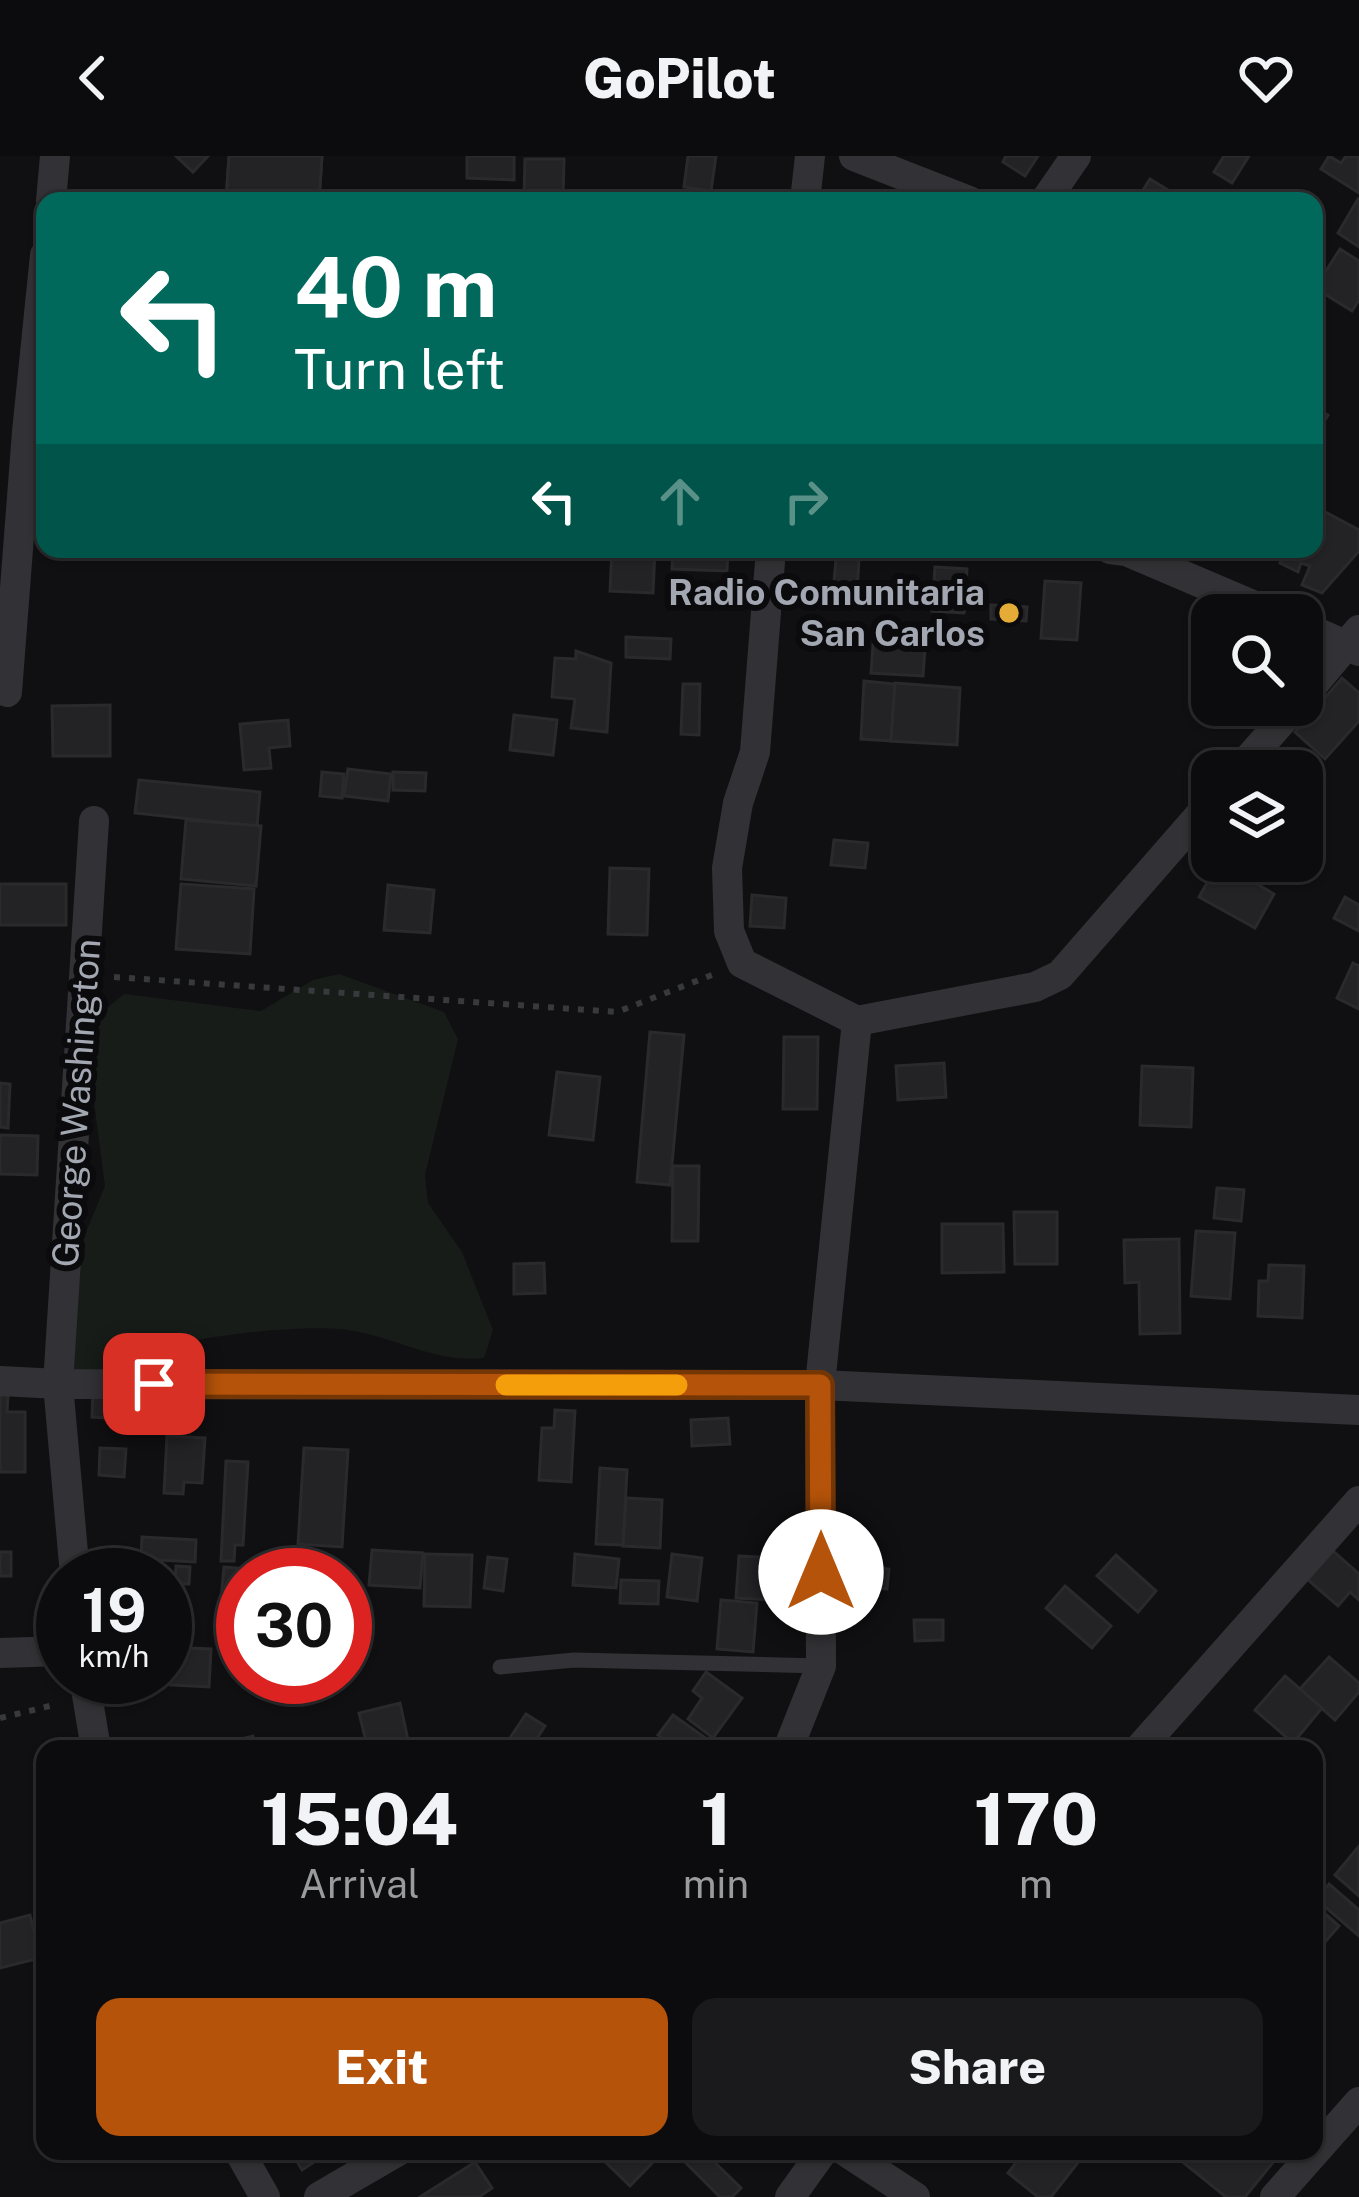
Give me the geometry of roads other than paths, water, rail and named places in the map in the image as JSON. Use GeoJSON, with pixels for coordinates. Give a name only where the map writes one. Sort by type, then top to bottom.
{"type":"FeatureCollection","features":[{"type":"Feature","properties":{"kind":"street"},"geometry":{"type":"LineString","coordinates":[[52,192],[56,156]]}},
{"type":"Feature","properties":{"kind":"street"},"geometry":{"type":"LineString","coordinates":[[806,192],[810,156]]}},
{"type":"Feature","properties":{"kind":"street"},"geometry":{"type":"LineString","coordinates":[[854,156],[947,192]]}},
{"type":"Feature","properties":{"kind":"street"},"geometry":{"type":"LineString","coordinates":[[1051,192],[1076,156]]}},
{"type":"Feature","properties":{"kind":"street"},"geometry":{"type":"LineString","coordinates":[[7,692],[24,432],[36,331]]}},
{"type":"Feature","properties":{"kind":"street"},"geometry":{"type":"LineString","coordinates":[[770,558],[755,752],[727,868],[729,931],[742,963],[857,1022],[1035,988],[1060,975],[1191,825]]}},
{"type":"Feature","properties":{"kind":"street"},"geometry":{"type":"LineString","coordinates":[[1142,558],[1227,594]]}},
{"type":"Feature","properties":{"kind":"street"},"geometry":{"type":"LineString","coordinates":[[1323,633],[1355,643],[1323,676]]}},
{"type":"Feature","properties":{"kind":"street"},"geometry":{"type":"LineString","coordinates":[[1256,750],[1278,726]]}},
{"type":"Feature","properties":{"kind":"street","name":"George Washington"},"geometry":{"type":"LineString","coordinates":[[73,1548],[58,1384],[94,821]]}},
{"type":"Feature","properties":{"kind":"street"},"geometry":{"type":"LineString","coordinates":[[792,1740],[821,1666],[820,1385],[857,1022]]}},
{"type":"Feature","properties":{"kind":"street"},"geometry":{"type":"LineString","coordinates":[[0,1381],[820,1385],[1359,1410]]}},
{"type":"Feature","properties":{"kind":"street"},"geometry":{"type":"LineString","coordinates":[[1147,1740],[1359,1501]]}},
{"type":"Feature","properties":{"kind":"street"},"geometry":{"type":"LineString","coordinates":[[0,1653],[36,1652]]}},
{"type":"Feature","properties":{"kind":"street"},"geometry":{"type":"LineString","coordinates":[[87,1704],[94,1740]]}},
{"type":"Feature","properties":{"kind":"street"},"geometry":{"type":"LineString","coordinates":[[1323,2143],[1359,2102]]}},
{"type":"Feature","properties":{"kind":"street"},"geometry":{"type":"LineString","coordinates":[[244,2160],[265,2197]]}},
{"type":"Feature","properties":{"kind":"street"},"geometry":{"type":"LineString","coordinates":[[319,2197],[383,2160]]}},
{"type":"Feature","properties":{"kind":"street"},"geometry":{"type":"LineString","coordinates":[[790,2197],[817,2160]]}},
{"type":"Feature","properties":{"kind":"street"},"geometry":{"type":"LineString","coordinates":[[859,2160],[915,2197]]}},
{"type":"Feature","properties":{"kind":"street"},"geometry":{"type":"LineString","coordinates":[[1275,2197],[1308,2160]]}},
{"type":"Feature","properties":{"kind":"lane"},"geometry":{"type":"LineString","coordinates":[[500,1667],[574,1660],[821,1666]]}},
{"type":"Feature","properties":{"kind":"place","name":"Radio Comunitaria San Carlos"},"geometry":{"type":"Point","coordinates":[1009,613]}}]}
